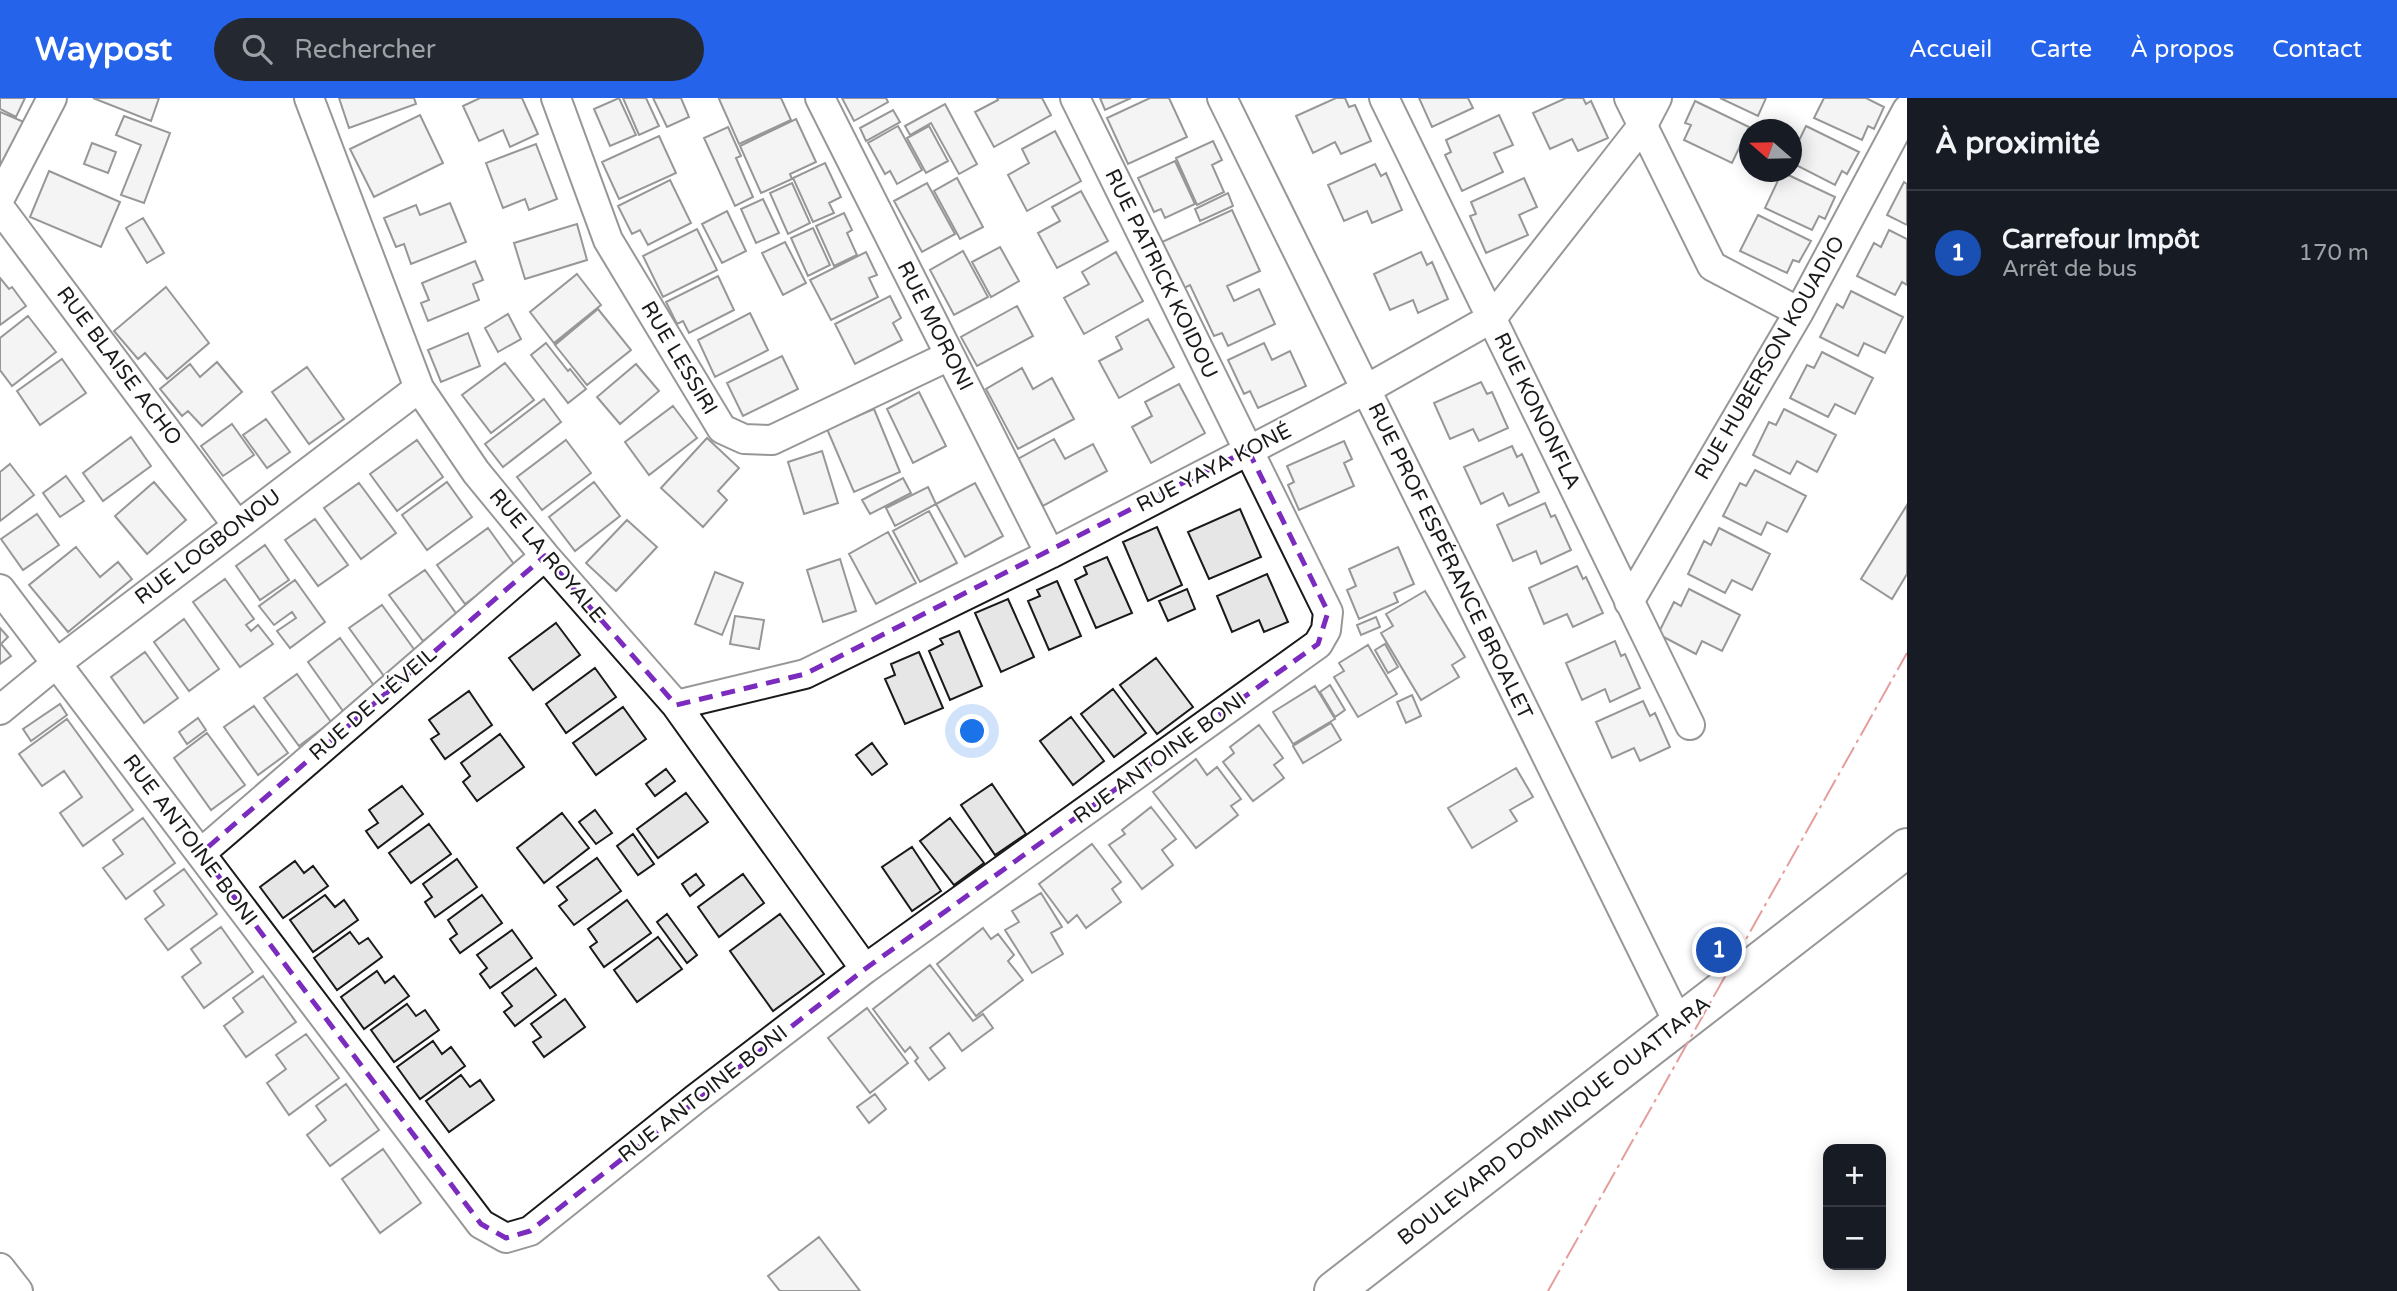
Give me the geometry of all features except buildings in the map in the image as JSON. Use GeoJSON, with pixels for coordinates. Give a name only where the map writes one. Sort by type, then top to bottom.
{"type":"FeatureCollection","features":[{"type":"Feature","properties":{"kind":"street"},"geometry":{"type":"LineString","coordinates":[[0,198],[52,98]]}},
{"type":"Feature","properties":{"kind":"street","name":"RUE LA ROYALE"},"geometry":{"type":"LineString","coordinates":[[309,98],[419,388],[476,472],[545,556],[676,705],[865,969]]}},
{"type":"Feature","properties":{"kind":"street","name":"RUE LESSIRI"},"geometry":{"type":"LineString","coordinates":[[556,98],[608,240],[722,429],[744,439],[772,440],[950,356]]}},
{"type":"Feature","properties":{"kind":"street","name":"RUE MORONI"},"geometry":{"type":"LineString","coordinates":[[820,98],[1050,554]]}},
{"type":"Feature","properties":{"kind":"street","name":"RUE PATRICK KOIDOU"},"geometry":{"type":"LineString","coordinates":[[1075,98],[1248,450]]}},
{"type":"Feature","properties":{"kind":"street","name":"RUE PROF ESPÉRANCE BROALET"},"geometry":{"type":"LineString","coordinates":[[1222,98],[1679,1024]]}},
{"type":"Feature","properties":{"kind":"street","name":"RUE KONONFLA"},"geometry":{"type":"LineString","coordinates":[[1384,98],[1690,725]]}},
{"type":"Feature","properties":{"kind":"street"},"geometry":{"type":"LineString","coordinates":[[1629,98],[1712,265],[1798,312]]}},
{"type":"Feature","properties":{"kind":"street","name":"RUE YAYA KONÉ"},"geometry":{"type":"LineString","coordinates":[[676,705],[804,674],[1050,554],[1365,390],[1492,318],[1643,125],[1657,98]]}},
{"type":"Feature","properties":{"kind":"street","name":"RUE HUBERSON KOUADIO"},"geometry":{"type":"LineString","coordinates":[[1629,602],[1798,312],[1907,110]]}},
{"type":"Feature","properties":{"kind":"street","name":"RUE BLAISE ACHO"},"geometry":{"type":"LineString","coordinates":[[0,208],[237,525]]}},
{"type":"Feature","properties":{"kind":"street","name":"RUE LOGBONOU"},"geometry":{"type":"LineString","coordinates":[[0,710],[57,663],[419,388]]}},
{"type":"Feature","properties":{"kind":"street","name":"RUE ANTOINE BONI"},"geometry":{"type":"LineString","coordinates":[[0,589],[481,1223],[506,1238],[530,1231],[694,1100],[865,969],[1318,644],[1326,630],[1328,612],[1248,450]]}},
{"type":"Feature","properties":{"kind":"street","name":"RUE DE L'ÉVEIL"},"geometry":{"type":"LineString","coordinates":[[201,853],[545,556]]}},
{"type":"Feature","properties":{"kind":"street","name":"BOULEVARD DOMINIQUE OUATTARA"},"geometry":{"type":"LineString","coordinates":[[1334,1291],[1907,848]]}},
{"type":"Feature","properties":{"kind":"street"},"geometry":{"type":"LineString","coordinates":[[0,1268],[18,1291]]}},
{"type":"Feature","properties":{"kind":"highlighted area"},"geometry":{"type":"Polygon","coordinates":[[[1248,450],[1328,612],[1318,644],[865,969],[530,1231],[506,1238],[481,1224],[201,853],[545,556],[676,705],[805,674],[1248,450]]]}},
{"type":"Feature","properties":{"kind":"power"},"geometry":{"type":"LineString","coordinates":[[1548,1291],[1907,653]]}},
{"type":"Feature","properties":{"kind":"place","name":"Carrefour Impôt"},"geometry":{"type":"Point","coordinates":[1719,950]}}]}
